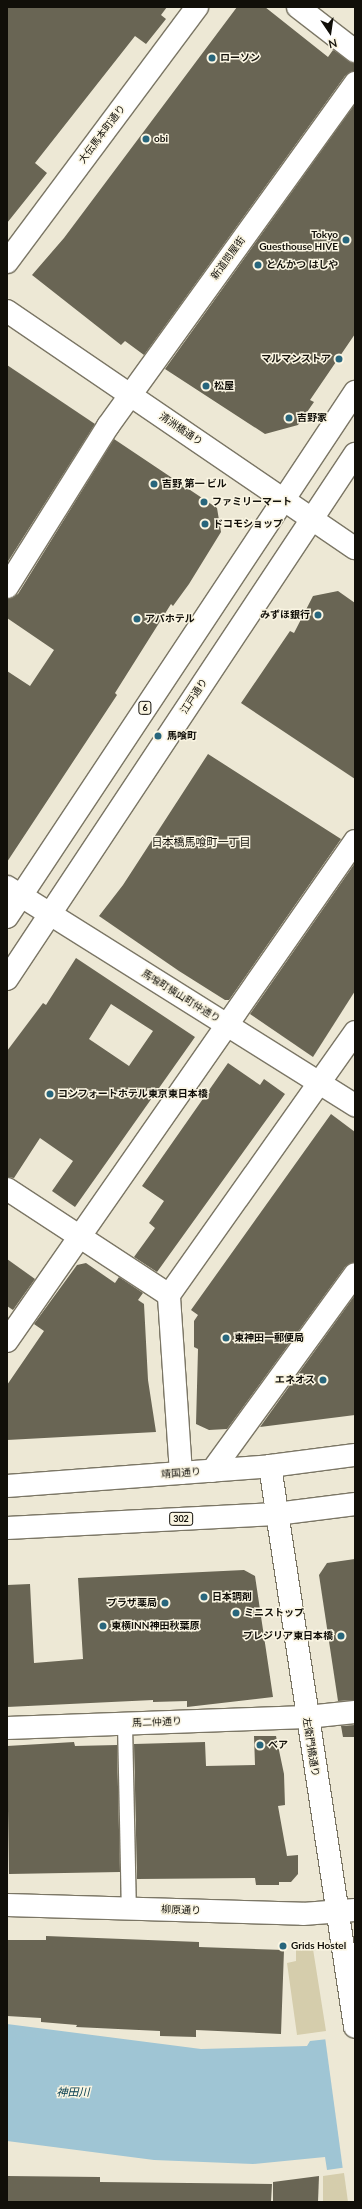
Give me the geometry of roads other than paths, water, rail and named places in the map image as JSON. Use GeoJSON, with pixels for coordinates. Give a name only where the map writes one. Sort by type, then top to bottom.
{"type":"FeatureCollection","features":[{"type":"Feature","properties":{"kind":"main road","name":"大伝馬本町通り"},"geometry":{"type":"LineString","coordinates":[[7,262],[198,7]]}},
{"type":"Feature","properties":{"kind":"main road"},"geometry":{"type":"LineString","coordinates":[[298,7],[355,51]]}},
{"type":"Feature","properties":{"kind":"main road","name":"新道問屋街"},"geometry":{"type":"LineString","coordinates":[[7,587],[130,395],[355,83]]}},
{"type":"Feature","properties":{"kind":"main road","name":"清洲橋通り"},"geometry":{"type":"LineString","coordinates":[[7,311],[355,548]]}},
{"type":"Feature","properties":{"kind":"main road","name":"6"},"geometry":{"type":"LineString","coordinates":[[7,917],[14,892],[355,392]]}},
{"type":"Feature","properties":{"kind":"main road","name":"江戸通り"},"geometry":{"type":"LineString","coordinates":[[7,979],[355,454]]}},
{"type":"Feature","properties":{"kind":"main road"},"geometry":{"type":"LineString","coordinates":[[7,1341],[228,1026],[355,840]]}},
{"type":"Feature","properties":{"kind":"main road","name":"馬喰町横山町仲通り"},"geometry":{"type":"LineString","coordinates":[[14,892],[355,1104]]}},
{"type":"Feature","properties":{"kind":"main road"},"geometry":{"type":"LineString","coordinates":[[181,1473],[169,1294],[355,1032]]}},
{"type":"Feature","properties":{"kind":"main road"},"geometry":{"type":"LineString","coordinates":[[7,1189],[169,1294]]}},
{"type":"Feature","properties":{"kind":"main road"},"geometry":{"type":"LineString","coordinates":[[212,1471],[355,1274]]}},
{"type":"Feature","properties":{"kind":"main road","name":"靖国通り"},"geometry":{"type":"LineString","coordinates":[[7,1486],[270,1466],[355,1455]]}},
{"type":"Feature","properties":{"kind":"main road","name":"左衛門橋通り"},"geometry":{"type":"LineString","coordinates":[[270,1466],[307,1717],[346,1910],[355,2027]]}},
{"type":"Feature","properties":{"kind":"main road","name":"302"},"geometry":{"type":"LineString","coordinates":[[7,1528],[276,1514],[355,1504]]}},
{"type":"Feature","properties":{"kind":"main road","name":"馬二仲通り"},"geometry":{"type":"LineString","coordinates":[[7,1728],[307,1717],[355,1712]]}},
{"type":"Feature","properties":{"kind":"main road","name":"柳原通り"},"geometry":{"type":"LineString","coordinates":[[7,1905],[303,1914],[346,1910]]}},
{"type":"Feature","properties":{"kind":"lane"},"geometry":{"type":"LineString","coordinates":[[125,1724],[129,1909]]}},
{"type":"Feature","properties":{"kind":"water","name":"神田川"},"geometry":{"type":"Polygon","coordinates":[[[7,2024],[201,2049],[307,2046],[310,2041],[355,2036],[355,2166],[327,2170],[325,2157],[253,2164],[154,2160],[7,2141],[7,2024]]]}},
{"type":"Feature","properties":{"kind":"place","name":"ローソン"},"geometry":{"type":"Point","coordinates":[212,58]}},
{"type":"Feature","properties":{"kind":"place","name":"obi"},"geometry":{"type":"Point","coordinates":[146,139]}},
{"type":"Feature","properties":{"kind":"place","name":"Tokyo Guesthouse HIVE"},"geometry":{"type":"Point","coordinates":[346,240]}},
{"type":"Feature","properties":{"kind":"place","name":"とんかつ はしや"},"geometry":{"type":"Point","coordinates":[258,265]}},
{"type":"Feature","properties":{"kind":"place","name":"マルマンストア"},"geometry":{"type":"Point","coordinates":[339,359]}},
{"type":"Feature","properties":{"kind":"place","name":"松屋"},"geometry":{"type":"Point","coordinates":[206,386]}},
{"type":"Feature","properties":{"kind":"place","name":"吉野家"},"geometry":{"type":"Point","coordinates":[289,418]}},
{"type":"Feature","properties":{"kind":"place","name":"吉野 第一 ビル"},"geometry":{"type":"Point","coordinates":[154,484]}},
{"type":"Feature","properties":{"kind":"place","name":"ファミリーマート"},"geometry":{"type":"Point","coordinates":[204,502]}},
{"type":"Feature","properties":{"kind":"place","name":"ドコモショップ"},"geometry":{"type":"Point","coordinates":[205,524]}},
{"type":"Feature","properties":{"kind":"place","name":"みずほ銀行"},"geometry":{"type":"Point","coordinates":[318,615]}},
{"type":"Feature","properties":{"kind":"place","name":"アパホテル"},"geometry":{"type":"Point","coordinates":[137,619]}},
{"type":"Feature","properties":{"kind":"place","name":"馬喰町"},"geometry":{"type":"Point","coordinates":[158,736]}},
{"type":"Feature","properties":{"kind":"place","name":"コンフォートホテル東京東日本橋"},"geometry":{"type":"Point","coordinates":[50,1094]}},
{"type":"Feature","properties":{"kind":"place","name":"東神田一郵便局"},"geometry":{"type":"Point","coordinates":[226,1338]}},
{"type":"Feature","properties":{"kind":"place","name":"エネオス"},"geometry":{"type":"Point","coordinates":[323,1380]}},
{"type":"Feature","properties":{"kind":"place","name":"日本調剤"},"geometry":{"type":"Point","coordinates":[204,1597]}},
{"type":"Feature","properties":{"kind":"place","name":"プラザ薬局"},"geometry":{"type":"Point","coordinates":[165,1603]}},
{"type":"Feature","properties":{"kind":"place","name":"ミニストップ"},"geometry":{"type":"Point","coordinates":[236,1613]}},
{"type":"Feature","properties":{"kind":"place","name":"東横INN神田秋葉原"},"geometry":{"type":"Point","coordinates":[103,1626]}},
{"type":"Feature","properties":{"kind":"place","name":"プレジリア東日本橋"},"geometry":{"type":"Point","coordinates":[341,1636]}},
{"type":"Feature","properties":{"kind":"place","name":"ベア"},"geometry":{"type":"Point","coordinates":[260,1745]}},
{"type":"Feature","properties":{"kind":"place","name":"Grids Hostel"},"geometry":{"type":"Point","coordinates":[283,1946]}},
{"type":"Feature","properties":{"kind":"district","name":"日本橋馬喰町一丁目"},"geometry":{"type":"Point","coordinates":[201,842]}}]}
